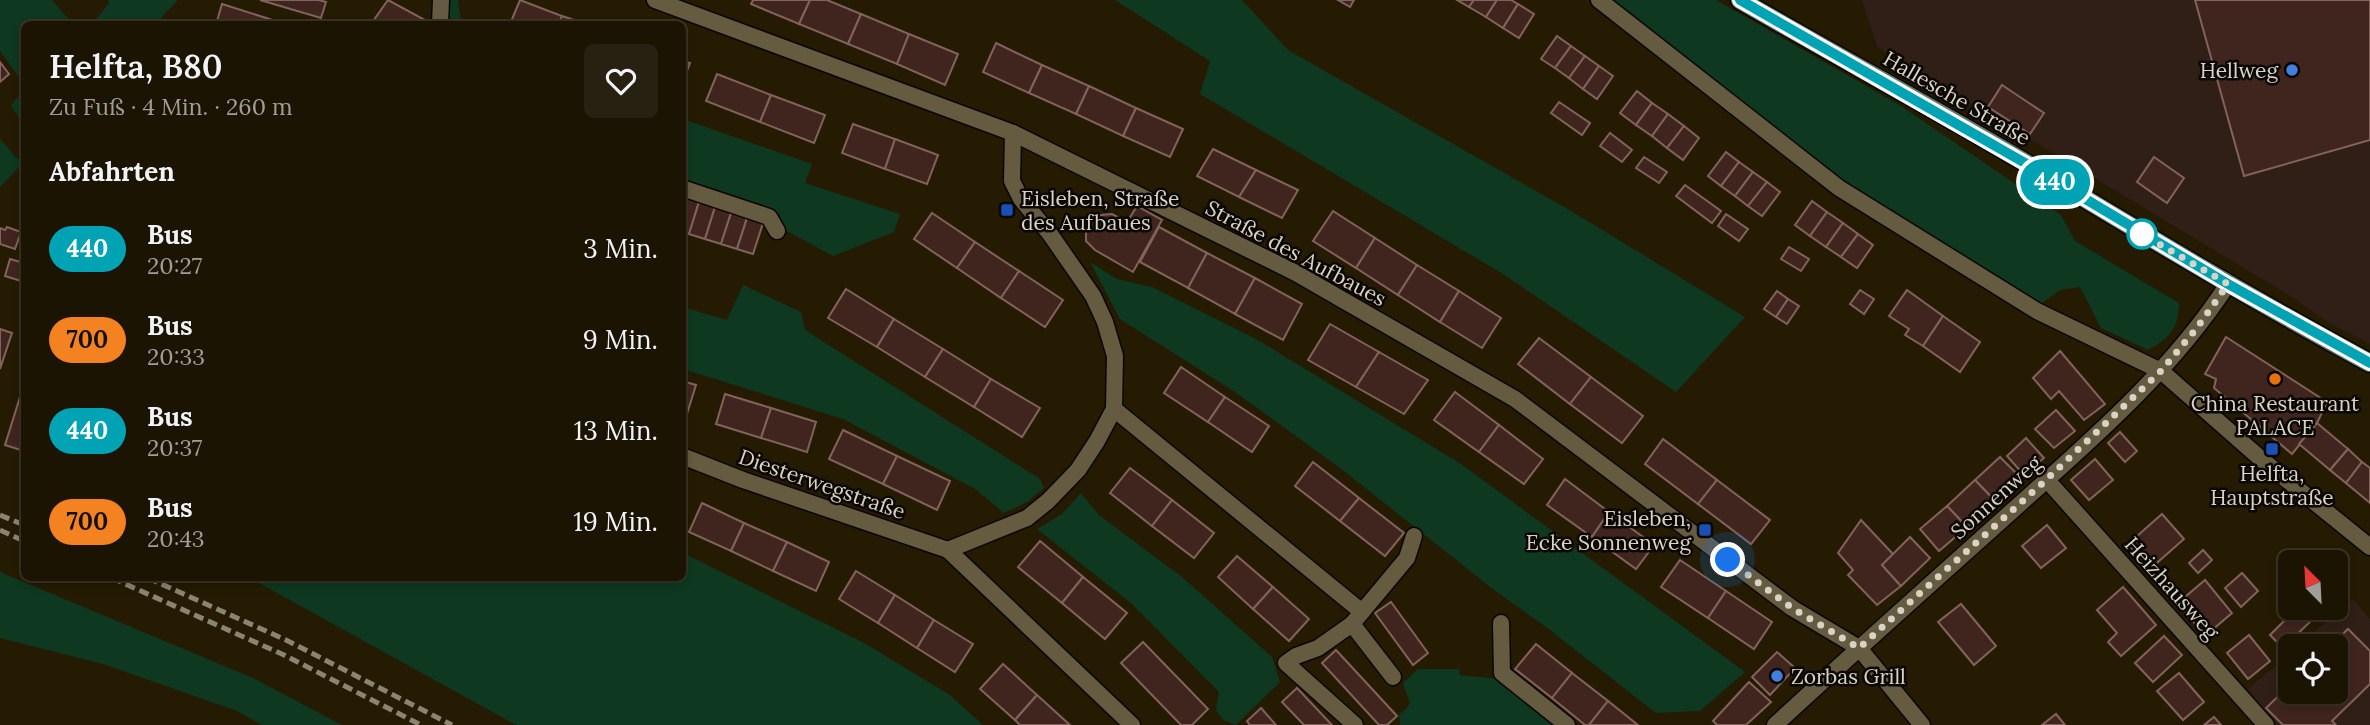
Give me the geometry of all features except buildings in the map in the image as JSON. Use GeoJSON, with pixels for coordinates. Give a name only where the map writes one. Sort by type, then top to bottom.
{"type":"FeatureCollection","features":[{"type":"Feature","properties":{"kind":"main road","name":"Hallesche Straße"},"geometry":{"type":"LineString","coordinates":[[1740,0],[2025,163],[2228,284],[2370,363]]}},
{"type":"Feature","properties":{"kind":"street"},"geometry":{"type":"LineString","coordinates":[[440,21],[441,0]]}},
{"type":"Feature","properties":{"kind":"street","name":"Straße des Aufbaues"},"geometry":{"type":"LineString","coordinates":[[655,0],[1013,132],[1296,273],[1515,400],[1792,608],[1859,648],[1922,725]]}},
{"type":"Feature","properties":{"kind":"street"},"geometry":{"type":"LineString","coordinates":[[1599,0],[1839,188],[2038,311],[2161,371],[2261,459],[2370,547]]}},
{"type":"Feature","properties":{"kind":"street"},"geometry":{"type":"LineString","coordinates":[[948,550],[1027,518],[1048,501],[1077,470],[1097,442],[1114,409],[1115,356],[1105,322],[1093,296],[1050,234],[1021,200],[1012,181],[1013,132]]}},
{"type":"Feature","properties":{"kind":"street"},"geometry":{"type":"LineString","coordinates":[[686,189],[768,217],[777,231]]}},
{"type":"Feature","properties":{"kind":"street","name":"Sonnenweg"},"geometry":{"type":"LineString","coordinates":[[1775,725],[2046,480],[2161,371],[2196,329],[2228,284]]}},
{"type":"Feature","properties":{"kind":"street"},"geometry":{"type":"LineString","coordinates":[[1114,409],[1357,618],[1393,677]]}},
{"type":"Feature","properties":{"kind":"street","name":"Diesterwegstraße"},"geometry":{"type":"LineString","coordinates":[[686,458],[743,480],[948,550],[1132,725]]}},
{"type":"Feature","properties":{"kind":"street","name":"Heizhausweg"},"geometry":{"type":"LineString","coordinates":[[2046,480],[2266,725]]}},
{"type":"Feature","properties":{"kind":"street"},"geometry":{"type":"LineString","coordinates":[[1355,725],[1286,663],[1318,648],[1357,618],[1406,558],[1413,536]]}},
{"type":"Feature","properties":{"kind":"street"},"geometry":{"type":"LineString","coordinates":[[1501,623],[1502,673],[1567,725]]}},
{"type":"Feature","properties":{"kind":"shaded area"},"geometry":{"type":"Polygon","coordinates":[[[1862,0],[2370,0],[2370,344],[2329,323],[2292,297],[1877,47],[1862,0]]]}},
{"type":"Feature","properties":{"kind":"shaded area"},"geometry":{"type":"Polygon","coordinates":[[[2353,599],[2370,619],[2370,725],[2276,725],[2248,689],[2278,663],[2278,704],[2348,704],[2348,634],[2312,634],[2328,620],[2348,620],[2348,603],[2353,599]]]}},
{"type":"Feature","properties":{"kind":"green space"},"geometry":{"type":"Polygon","coordinates":[[[0,0],[52,0],[70,21],[21,21],[21,80],[0,51],[0,0]]]}},
{"type":"Feature","properties":{"kind":"green space"},"geometry":{"type":"Polygon","coordinates":[[[108,0],[178,0],[158,21],[94,21],[109,3],[108,0]]]}},
{"type":"Feature","properties":{"kind":"green space"},"geometry":{"type":"Polygon","coordinates":[[[447,0],[458,0],[463,21],[446,21],[447,0]]]}},
{"type":"Feature","properties":{"kind":"green space"},"geometry":{"type":"Polygon","coordinates":[[[1115,0],[1242,0],[1288,50],[1573,212],[1745,317],[1676,392],[1503,274],[1200,94],[1210,61],[1115,0]]]}},
{"type":"Feature","properties":{"kind":"green space"},"geometry":{"type":"Polygon","coordinates":[[[1614,0],[1716,0],[1901,106],[2061,215],[2075,241],[2179,303],[2175,326],[2162,342],[2148,350],[2101,328],[2080,287],[2060,290],[2042,303],[2017,292],[1869,200],[1614,0]]]}},
{"type":"Feature","properties":{"kind":"green space"},"geometry":{"type":"Polygon","coordinates":[[[21,93],[21,121],[11,106],[21,93]]]}},
{"type":"Feature","properties":{"kind":"green space"},"geometry":{"type":"Polygon","coordinates":[[[686,120],[812,164],[805,183],[900,214],[894,232],[833,256],[783,229],[780,214],[686,181],[686,120]]]}},
{"type":"Feature","properties":{"kind":"green space"},"geometry":{"type":"Polygon","coordinates":[[[0,139],[21,165],[0,187],[0,139]]]}},
{"type":"Feature","properties":{"kind":"green space"},"geometry":{"type":"Polygon","coordinates":[[[1090,262],[1117,279],[1152,287],[1256,339],[1461,464],[1745,672],[1700,711],[1656,713],[1340,468],[1235,392],[1120,319],[1090,262]]]}},
{"type":"Feature","properties":{"kind":"green space"},"geometry":{"type":"Polygon","coordinates":[[[743,285],[801,312],[805,330],[1040,479],[1044,488],[1027,502],[1004,513],[975,489],[843,419],[686,370],[686,308],[727,320],[743,285]]]}},
{"type":"Feature","properties":{"kind":"green space"},"geometry":{"type":"Polygon","coordinates":[[[1081,493],[1099,515],[1182,577],[1272,657],[1280,682],[1236,725],[1223,720],[1216,710],[1219,692],[1132,604],[1037,529],[1062,514],[1081,493]]]}},
{"type":"Feature","properties":{"kind":"green space"},"geometry":{"type":"Polygon","coordinates":[[[686,554],[864,643],[950,695],[983,725],[516,725],[255,581],[686,581],[686,554]]]}},
{"type":"Feature","properties":{"kind":"green space"},"geometry":{"type":"Polygon","coordinates":[[[0,572],[253,678],[342,725],[262,725],[237,711],[103,664],[0,638],[0,572]]]}},
{"type":"Feature","properties":{"kind":"green space"},"geometry":{"type":"Polygon","coordinates":[[[1418,669],[1460,669],[1459,675],[1501,679],[1557,725],[1400,725],[1399,715],[1410,704],[1403,683],[1418,669]]]}},
{"type":"Feature","properties":{"kind":"railway"},"geometry":{"type":"LineString","coordinates":[[0,515],[21,524]]}},
{"type":"Feature","properties":{"kind":"railway"},"geometry":{"type":"LineString","coordinates":[[0,530],[21,540]]}},
{"type":"Feature","properties":{"kind":"railway"},"geometry":{"type":"LineString","coordinates":[[119,581],[284,655],[421,725]]}},
{"type":"Feature","properties":{"kind":"railway"},"geometry":{"type":"LineString","coordinates":[[155,581],[286,640],[452,725]]}},
{"type":"Feature","properties":{"kind":"bus line","name":"440"},"geometry":{"type":"LineString","coordinates":[[1740,0],[2025,163],[2228,284],[2370,363]]}},
{"type":"Feature","properties":{"kind":"place","name":"Hellweg"},"geometry":{"type":"Point","coordinates":[2292,70]}},
{"type":"Feature","properties":{"kind":"place","name":"Eisleben, Straße des Aufbaues"},"geometry":{"type":"Point","coordinates":[1007,210]}},
{"type":"Feature","properties":{"kind":"place","name":"China Restaurant PALACE"},"geometry":{"type":"Point","coordinates":[2275,379]}},
{"type":"Feature","properties":{"kind":"place","name":"Helfta, Hauptstraße"},"geometry":{"type":"Point","coordinates":[2272,449]}},
{"type":"Feature","properties":{"kind":"place","name":"Eisleben, Ecke Sonnenweg"},"geometry":{"type":"Point","coordinates":[1705,530]}},
{"type":"Feature","properties":{"kind":"place","name":"Zorbas Grill"},"geometry":{"type":"Point","coordinates":[1777,676]}},
{"type":"Feature","properties":{"kind":"route"},"geometry":{"type":"LineString","coordinates":[[1728,560],[1792,608],[1859,648],[2046,480],[2161,371],[2217,302],[2228,284],[2142,234]]}}]}
